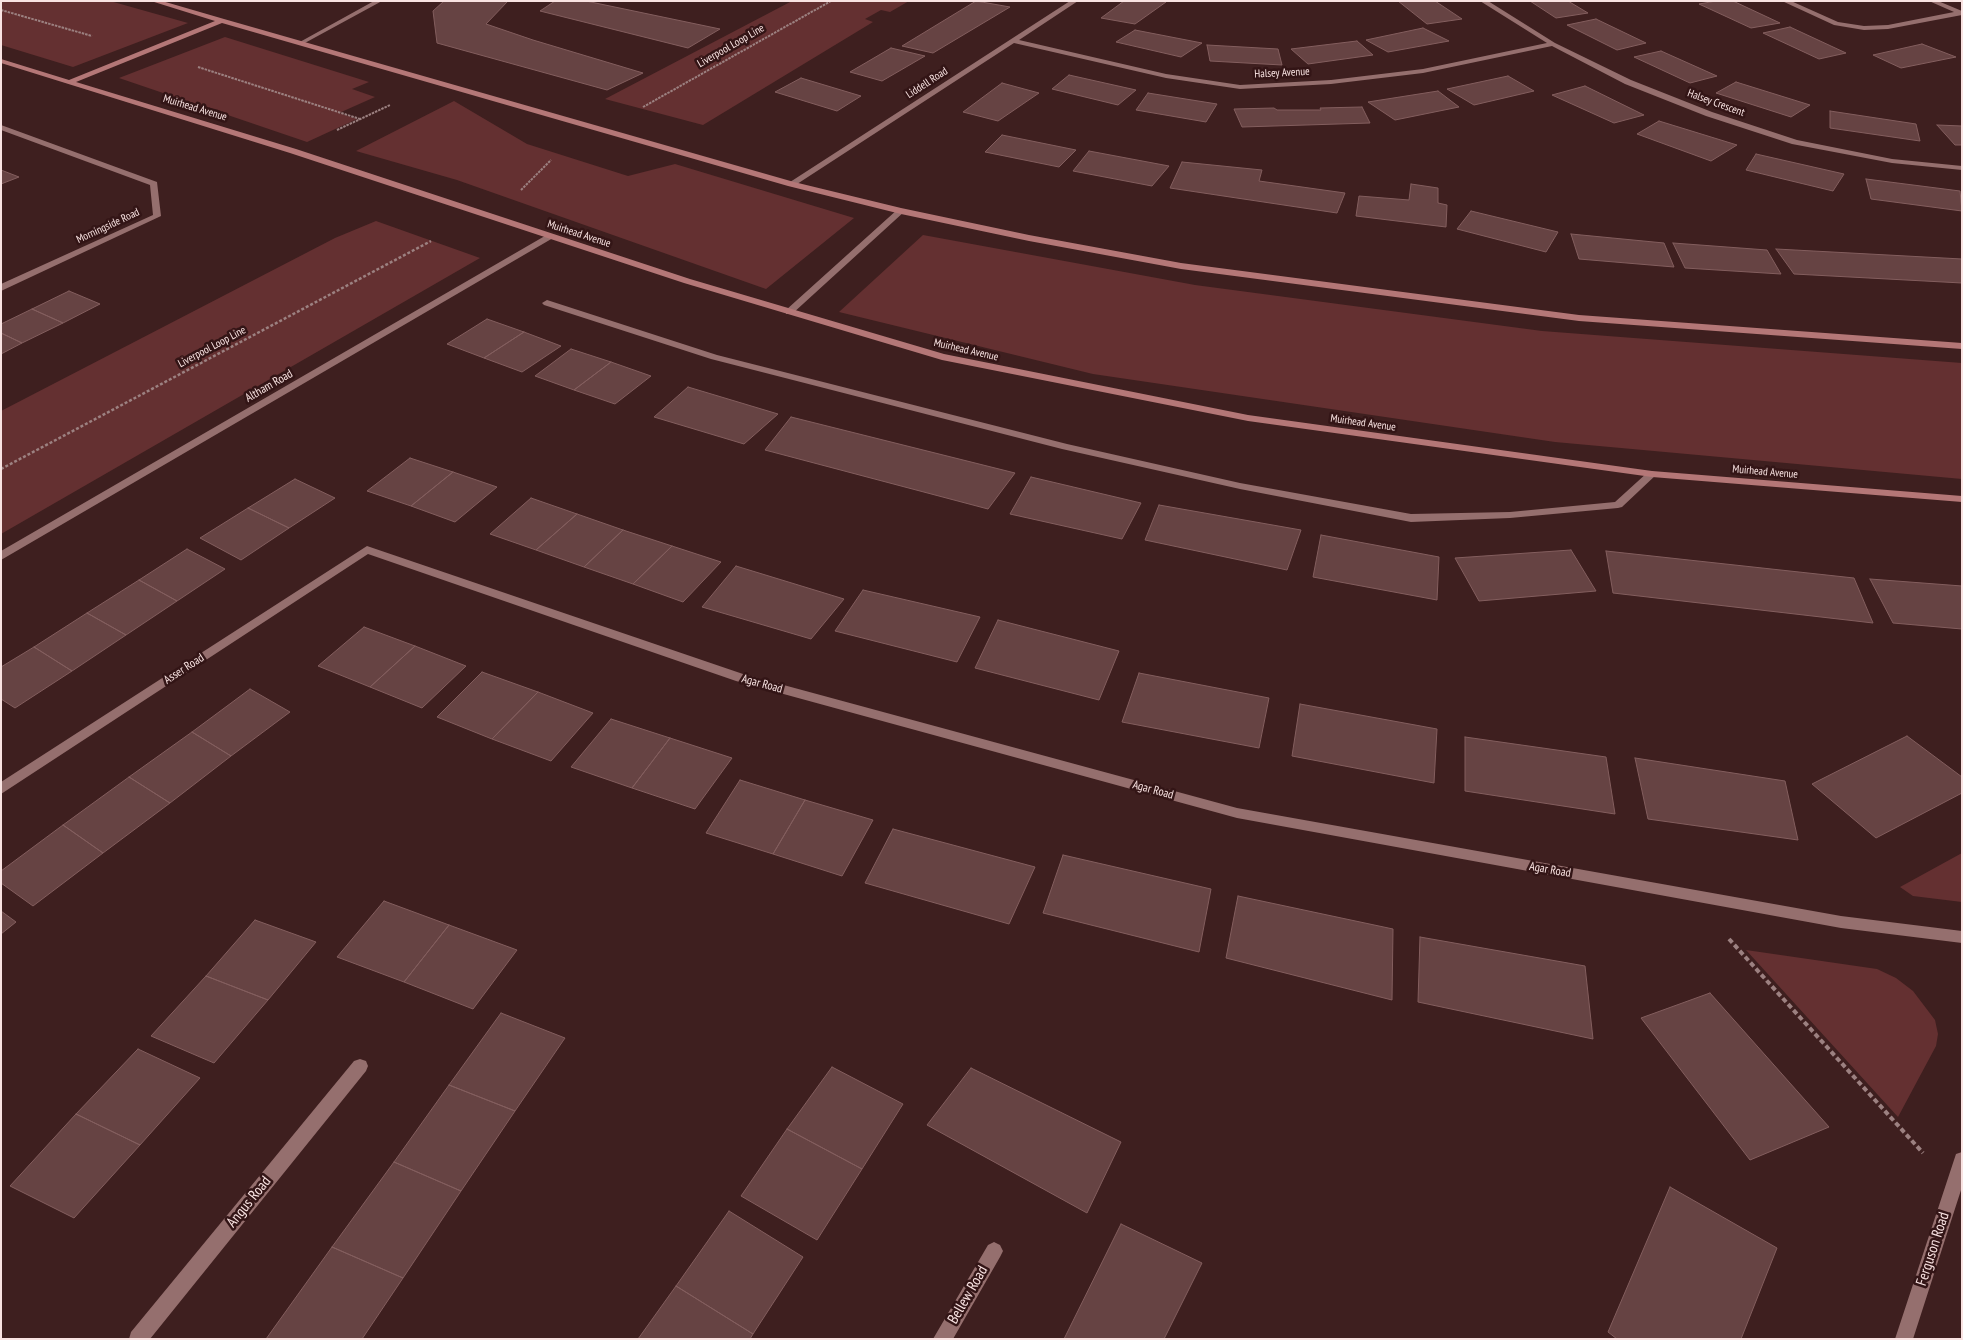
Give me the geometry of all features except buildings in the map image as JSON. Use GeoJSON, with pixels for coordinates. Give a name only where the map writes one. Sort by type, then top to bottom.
{"type":"FeatureCollection","features":[{"type":"Feature","properties":{"kind":"street"},"geometry":{"type":"LineString","coordinates":[[154,1],[791,184],[901,211],[1180,266],[1579,318],[1962,346]]}},
{"type":"Feature","properties":{"kind":"street"},"geometry":{"type":"LineString","coordinates":[[302,43],[379,1]]}},
{"type":"Feature","properties":{"kind":"street","name":"Liddell Road"},"geometry":{"type":"LineString","coordinates":[[791,184],[1075,1]]}},
{"type":"Feature","properties":{"kind":"street","name":"Halsey Crescent"},"geometry":{"type":"LineString","coordinates":[[1483,1],[1553,44],[1628,82],[1709,114],[1795,142],[1892,161],[1962,168]]}},
{"type":"Feature","properties":{"kind":"street"},"geometry":{"type":"LineString","coordinates":[[1785,1],[1836,24],[1864,28],[1888,27],[1962,13]]}},
{"type":"Feature","properties":{"kind":"street"},"geometry":{"type":"LineString","coordinates":[[1932,1],[1962,13]]}},
{"type":"Feature","properties":{"kind":"street"},"geometry":{"type":"LineString","coordinates":[[72,81],[222,20]]}},
{"type":"Feature","properties":{"kind":"street","name":"Halsey Avenue"},"geometry":{"type":"LineString","coordinates":[[1014,41],[1166,76],[1240,87],[1331,82],[1423,71],[1553,44]]}},
{"type":"Feature","properties":{"kind":"street","name":"Muirhead Avenue"},"geometry":{"type":"LineString","coordinates":[[1,61],[72,81],[304,154],[550,236],[789,312],[942,357],[1248,418],[1652,474],[1962,499]]}},
{"type":"Feature","properties":{"kind":"street","name":"Morningside Road"},"geometry":{"type":"LineString","coordinates":[[1,128],[154,184],[157,216],[1,288]]}},
{"type":"Feature","properties":{"kind":"street"},"geometry":{"type":"LineString","coordinates":[[789,312],[901,211]]}},
{"type":"Feature","properties":{"kind":"street","name":"Altham Road"},"geometry":{"type":"LineString","coordinates":[[1,556],[550,236]]}},
{"type":"Feature","properties":{"kind":"street"},"geometry":{"type":"LineString","coordinates":[[547,303],[714,357],[1057,445],[1240,486],[1411,518],[1510,515],[1618,505],[1652,474]]}},
{"type":"Feature","properties":{"kind":"street","name":"Asser Road"},"geometry":{"type":"LineString","coordinates":[[1,789],[367,550]]}},
{"type":"Feature","properties":{"kind":"street","name":"Agar Road"},"geometry":{"type":"LineString","coordinates":[[367,550],[740,678],[1237,813],[1841,922],[1962,937]]}},
{"type":"Feature","properties":{"kind":"street","name":"Angus Road"},"geometry":{"type":"LineString","coordinates":[[138,1339],[360,1066]]}},
{"type":"Feature","properties":{"kind":"street","name":"Ferguson Road"},"geometry":{"type":"LineString","coordinates":[[1904,1339],[1962,1160]]}},
{"type":"Feature","properties":{"kind":"street","name":"Bellew Road"},"geometry":{"type":"LineString","coordinates":[[942,1339],[994,1251]]}},
{"type":"Feature","properties":{"kind":"path","name":"Liverpool Loop Line"},"geometry":{"type":"LineString","coordinates":[[641,108],[831,1]]}},
{"type":"Feature","properties":{"kind":"path"},"geometry":{"type":"LineString","coordinates":[[333,132],[393,103]]}},
{"type":"Feature","properties":{"kind":"path"},"geometry":{"type":"LineString","coordinates":[[518,193],[551,160]]}},
{"type":"Feature","properties":{"kind":"path","name":"Liverpool Loop Line"},"geometry":{"type":"LineString","coordinates":[[1,469],[431,241]]}},
{"type":"Feature","properties":{"kind":"path"},"geometry":{"type":"LineString","coordinates":[[1688,894],[1953,1186]]}},
{"type":"Feature","properties":{"kind":"shaded area"},"geometry":{"type":"Polygon","coordinates":[[[1,1],[110,1],[188,23],[73,67],[1,45],[1,1]]]}},
{"type":"Feature","properties":{"kind":"shaded area"},"geometry":{"type":"Polygon","coordinates":[[[792,1],[909,1],[890,12],[881,10],[865,19],[873,22],[703,125],[605,99],[792,1]]]}},
{"type":"Feature","properties":{"kind":"shaded area"},"geometry":{"type":"Polygon","coordinates":[[[225,37],[369,82],[352,89],[375,97],[339,113],[357,119],[307,142],[119,78],[225,37]]]}},
{"type":"Feature","properties":{"kind":"shaded area"},"geometry":{"type":"Polygon","coordinates":[[[454,101],[527,144],[628,176],[675,164],[854,218],[766,289],[457,180],[356,151],[454,101]]]}},
{"type":"Feature","properties":{"kind":"shaded area"},"geometry":{"type":"Polygon","coordinates":[[[376,221],[480,258],[1,534],[1,411],[335,238],[376,221]]]}},
{"type":"Feature","properties":{"kind":"shaded area"},"geometry":{"type":"Polygon","coordinates":[[[923,235],[1195,285],[1542,331],[1962,363],[1962,479],[1555,442],[1093,374],[839,312],[923,235]]]}},
{"type":"Feature","properties":{"kind":"shaded area"},"geometry":{"type":"Polygon","coordinates":[[[1962,853],[1962,902],[1913,896],[1900,887],[1962,853]]]}},
{"type":"Feature","properties":{"kind":"shaded area"},"geometry":{"type":"Polygon","coordinates":[[[1746,950],[1877,969],[1896,978],[1913,991],[1935,1020],[1938,1034],[1936,1046],[1898,1117],[1746,950]]]}}]}
